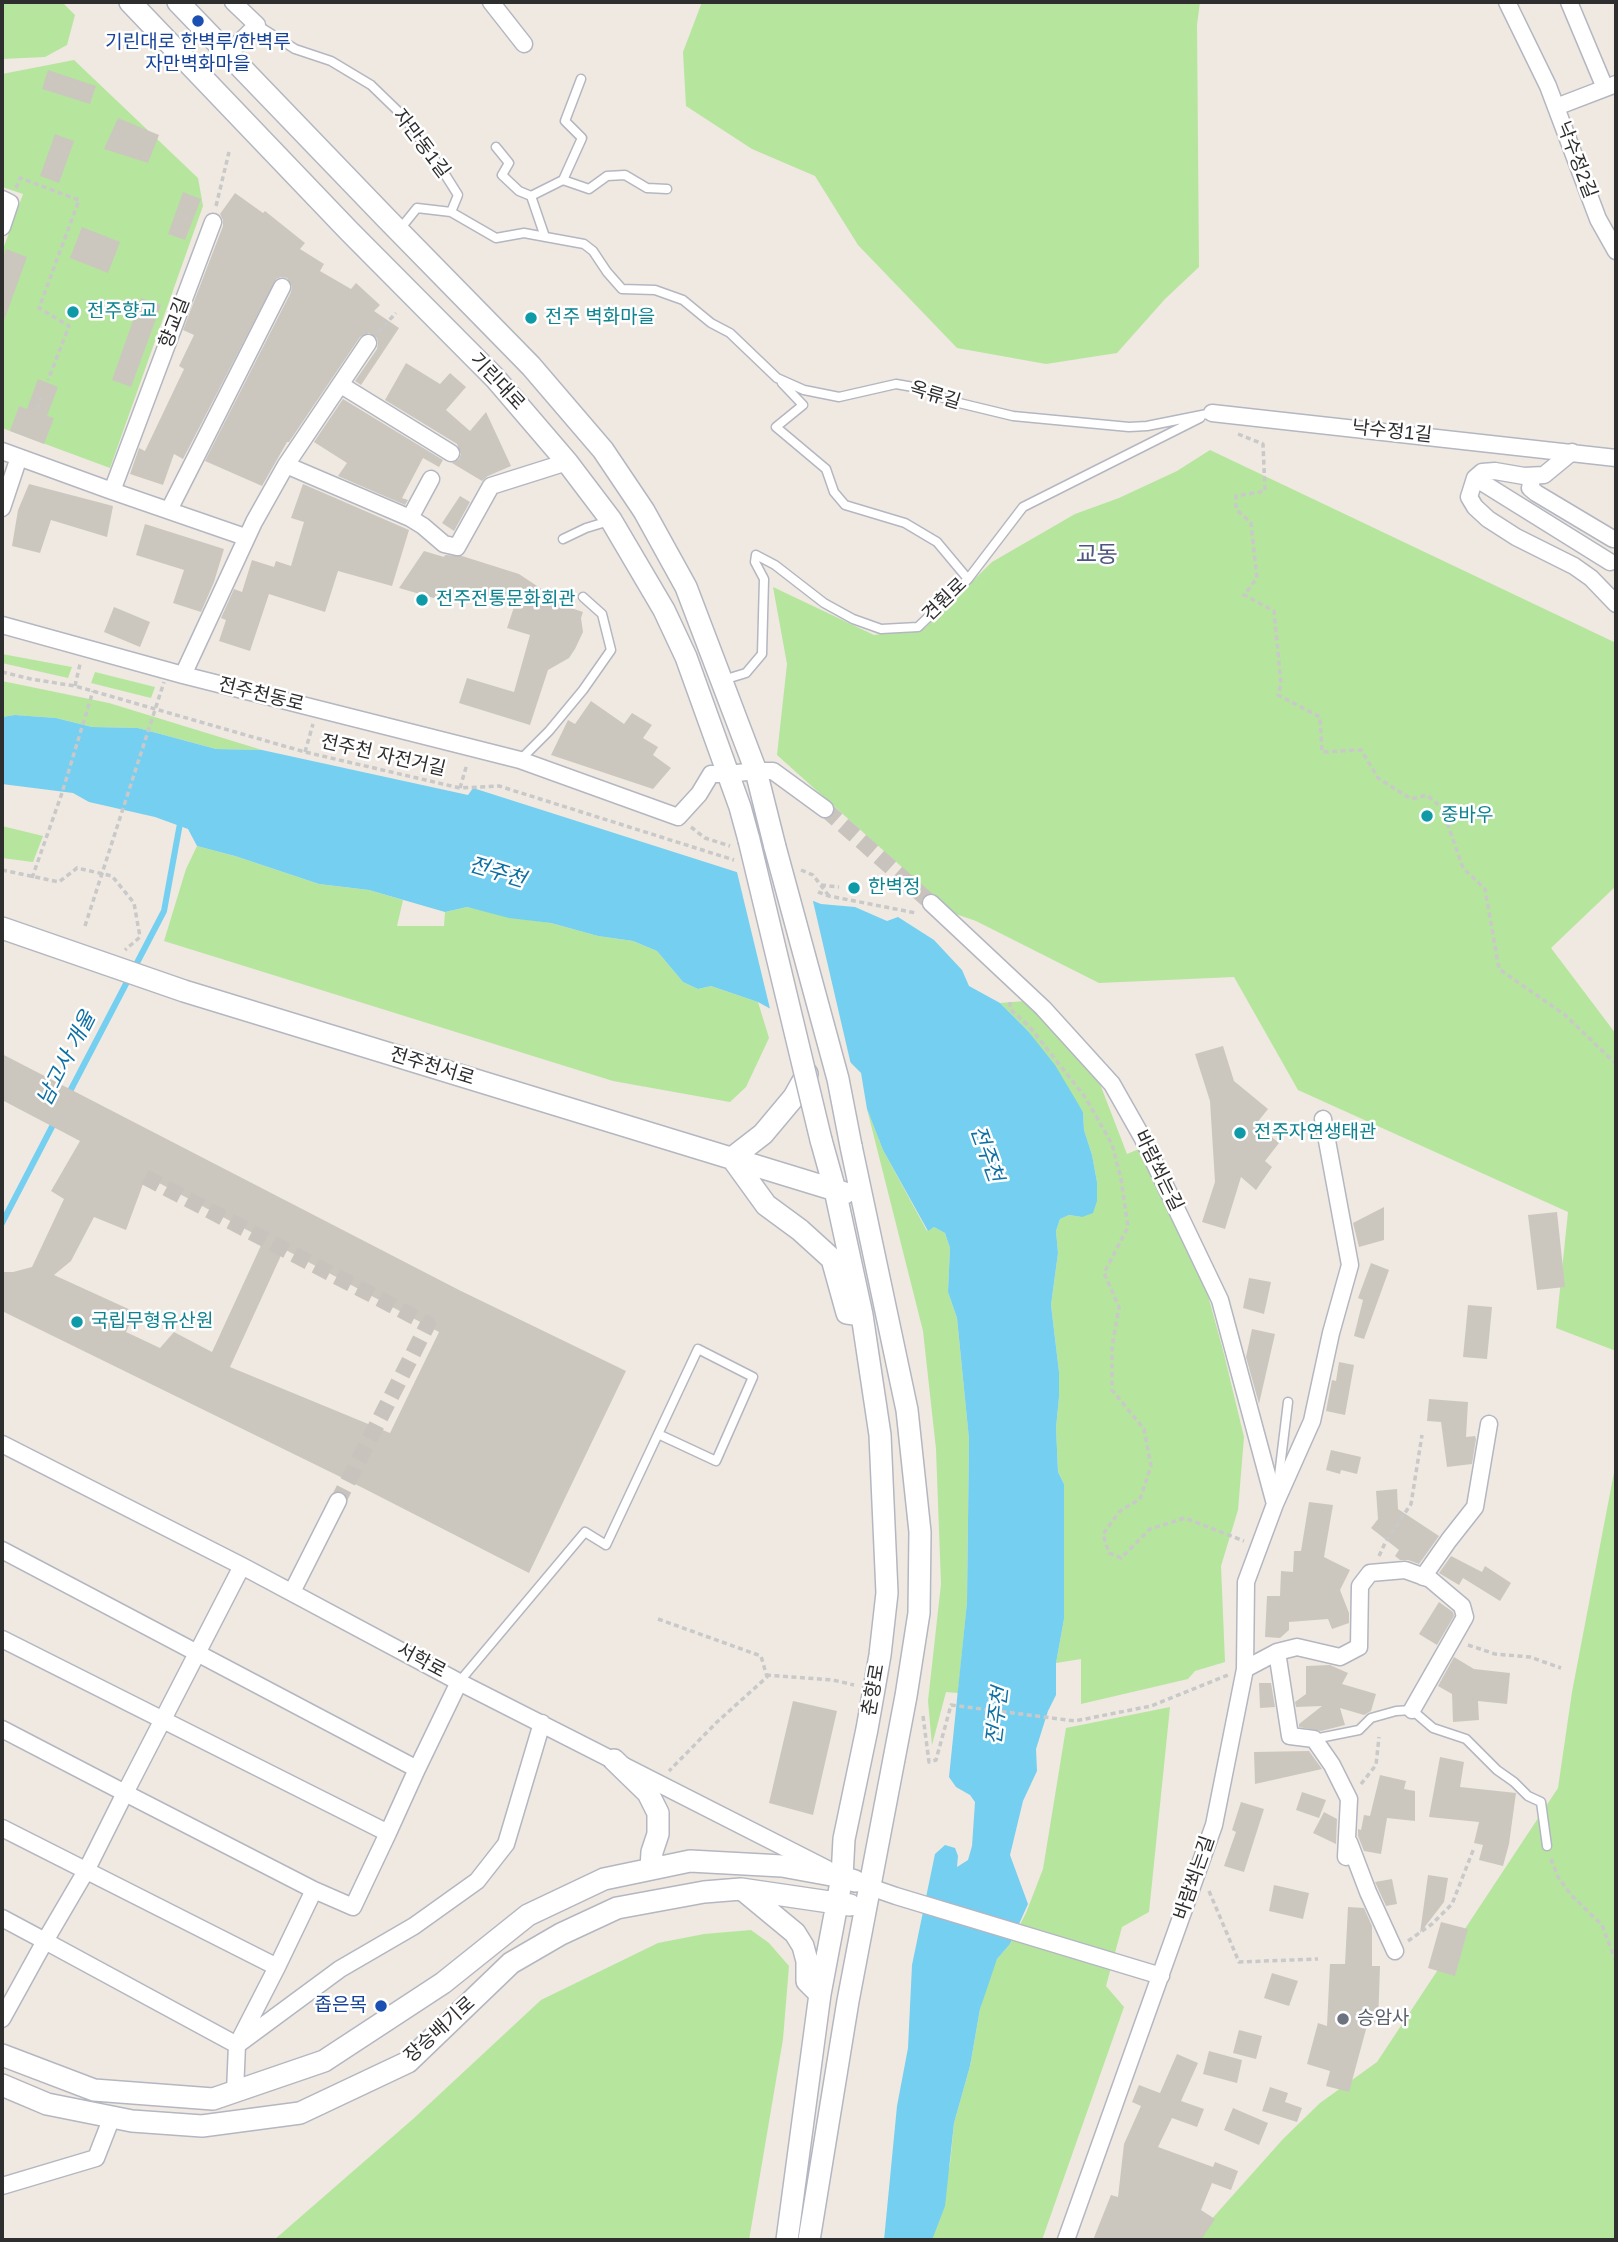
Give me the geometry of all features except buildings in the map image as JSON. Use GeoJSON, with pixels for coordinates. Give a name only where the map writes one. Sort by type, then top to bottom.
{"type":"FeatureCollection","features":[{"type":"Feature","properties":{"kind":"street","name":"기린대로"},"geometry":{"type":"LineString","coordinates":[[130,2],[349,231],[495,378],[567,462],[611,520],[664,610],[686,657],[728,774],[750,840],[807,1074]]}},
{"type":"Feature","properties":{"kind":"street","name":"기린대로"},"geometry":{"type":"LineString","coordinates":[[178,2],[531,366],[603,450],[644,510],[686,587],[756,771],[838,1079],[851,1146]]}},
{"type":"Feature","properties":{"kind":"street","name":"자만동1길"},"geometry":{"type":"LineString","coordinates":[[233,2],[257,25]]}},
{"type":"Feature","properties":{"kind":"street"},"geometry":{"type":"LineString","coordinates":[[491,2],[524,44]]}},
{"type":"Feature","properties":{"kind":"street","name":"낙수정2길"},"geometry":{"type":"LineString","coordinates":[[1507,2],[1556,107],[1598,219],[1616,251]]}},
{"type":"Feature","properties":{"kind":"street","name":"낙수정2길"},"geometry":{"type":"LineString","coordinates":[[1556,107],[1611,86],[1569,2]]}},
{"type":"Feature","properties":{"kind":"street"},"geometry":{"type":"LineString","coordinates":[[229,53],[257,25]]}},
{"type":"Feature","properties":{"kind":"street"},"geometry":{"type":"LineString","coordinates":[[2,227],[6,201]]}},
{"type":"Feature","properties":{"kind":"street","name":"향교길"},"geometry":{"type":"LineString","coordinates":[[112,491],[213,222]]}},
{"type":"Feature","properties":{"kind":"street"},"geometry":{"type":"LineString","coordinates":[[169,510],[282,287]]}},
{"type":"Feature","properties":{"kind":"street"},"geometry":{"type":"LineString","coordinates":[[183,675],[246,537],[286,465],[368,343]]}},
{"type":"Feature","properties":{"kind":"street"},"geometry":{"type":"LineString","coordinates":[[341,385],[451,453]]}},
{"type":"Feature","properties":{"kind":"street","name":"낙수정1길"},"geometry":{"type":"LineString","coordinates":[[1212,413],[1616,458]]}},
{"type":"Feature","properties":{"kind":"street"},"geometry":{"type":"LineString","coordinates":[[2,451],[246,537]]}},
{"type":"Feature","properties":{"kind":"street"},"geometry":{"type":"LineString","coordinates":[[1572,452],[1544,475],[1482,472],[1475,478],[1469,496],[1475,507],[1489,519],[1516,537],[1574,566],[1591,578],[1616,604]]}},
{"type":"Feature","properties":{"kind":"street"},"geometry":{"type":"LineString","coordinates":[[2,508],[19,457]]}},
{"type":"Feature","properties":{"kind":"street"},"geometry":{"type":"LineString","coordinates":[[286,465],[410,518],[444,544],[457,547],[491,486],[567,462]]}},
{"type":"Feature","properties":{"kind":"street"},"geometry":{"type":"LineString","coordinates":[[1533,476],[1530,488],[1536,493],[1613,539]]}},
{"type":"Feature","properties":{"kind":"street"},"geometry":{"type":"LineString","coordinates":[[1475,478],[1610,562]]}},
{"type":"Feature","properties":{"kind":"street"},"geometry":{"type":"LineString","coordinates":[[410,518],[431,479]]}},
{"type":"Feature","properties":{"kind":"street","name":"전주천동로"},"geometry":{"type":"LineString","coordinates":[[2,625],[183,675],[520,760],[678,817],[699,794],[711,774],[728,774]]}},
{"type":"Feature","properties":{"kind":"street"},"geometry":{"type":"LineString","coordinates":[[728,774],[773,771],[825,809]]}},
{"type":"Feature","properties":{"kind":"street","name":"바람쐬는길"},"geometry":{"type":"LineString","coordinates":[[931,903],[1065,1031],[1112,1084],[1142,1137],[1220,1300],[1275,1504]]}},
{"type":"Feature","properties":{"kind":"street","name":"전주천서로"},"geometry":{"type":"LineString","coordinates":[[2,928],[184,991],[864,1198]]}},
{"type":"Feature","properties":{"kind":"street"},"geometry":{"type":"LineString","coordinates":[[807,1074],[794,1097],[763,1135],[732,1158],[766,1205],[800,1230],[832,1259],[847,1313],[862,1315]]}},
{"type":"Feature","properties":{"kind":"street","name":"춘향로"},"geometry":{"type":"LineString","coordinates":[[787,2240],[820,1994],[838,1903],[844,1839],[874,1689],[887,1593],[880,1434],[862,1315],[807,1074]]}},
{"type":"Feature","properties":{"kind":"street","name":"바람쐬는길"},"geometry":{"type":"LineString","coordinates":[[1066,2240],[1214,1825],[1245,1669],[1246,1582],[1275,1504],[1312,1421],[1331,1333],[1350,1265],[1323,1119]]}},
{"type":"Feature","properties":{"kind":"street","name":"춘향로"},"geometry":{"type":"LineString","coordinates":[[809,2240],[848,2001],[906,1696],[919,1613],[920,1532],[907,1410],[851,1146]]}},
{"type":"Feature","properties":{"kind":"street"},"geometry":{"type":"LineString","coordinates":[[1423,1577],[1475,1507],[1489,1424]]}},
{"type":"Feature","properties":{"kind":"street","name":"서학로"},"geometry":{"type":"LineString","coordinates":[[2,1444],[292,1592],[459,1682],[842,1877]]}},
{"type":"Feature","properties":{"kind":"street"},"geometry":{"type":"LineString","coordinates":[[292,1592],[338,1501]]}},
{"type":"Feature","properties":{"kind":"street"},"geometry":{"type":"LineString","coordinates":[[2,1550],[417,1769]]}},
{"type":"Feature","properties":{"kind":"street"},"geometry":{"type":"LineString","coordinates":[[2,2019],[86,1871],[242,1566]]}},
{"type":"Feature","properties":{"kind":"street"},"geometry":{"type":"LineString","coordinates":[[1245,1669],[1277,1652],[1297,1647],[1340,1657],[1359,1647],[1360,1586],[1370,1573],[1405,1570],[1430,1579],[1462,1606],[1465,1617],[1412,1710]]}},
{"type":"Feature","properties":{"kind":"street"},"geometry":{"type":"LineString","coordinates":[[2,1639],[388,1833]]}},
{"type":"Feature","properties":{"kind":"street"},"geometry":{"type":"LineString","coordinates":[[1277,1652],[1290,1736],[1314,1739],[1332,1765],[1349,1799],[1346,1857]]}},
{"type":"Feature","properties":{"kind":"street"},"geometry":{"type":"LineString","coordinates":[[2,1729],[314,1890],[354,1907],[459,1682]]}},
{"type":"Feature","properties":{"kind":"street"},"geometry":{"type":"LineString","coordinates":[[237,2045],[340,1969],[414,1926],[477,1881],[506,1844],[542,1723]]}},
{"type":"Feature","properties":{"kind":"street"},"geometry":{"type":"LineString","coordinates":[[614,1760],[648,1793],[658,1813],[658,1833],[652,1852],[652,1868]]}},
{"type":"Feature","properties":{"kind":"street"},"geometry":{"type":"LineString","coordinates":[[2,1828],[278,1967]]}},
{"type":"Feature","properties":{"kind":"street"},"geometry":{"type":"LineString","coordinates":[[1347,1837],[1367,1892],[1395,1951]]}},
{"type":"Feature","properties":{"kind":"street"},"geometry":{"type":"LineString","coordinates":[[2,2055],[94,2090],[213,2099],[324,2061],[443,1983],[527,1915],[604,1878],[690,1861],[782,1866],[842,1877],[896,1896],[1161,1976]]}},
{"type":"Feature","properties":{"kind":"street"},"geometry":{"type":"LineString","coordinates":[[741,1889],[794,1933],[803,1946],[807,1961],[807,1982],[820,1994]]}},
{"type":"Feature","properties":{"kind":"street","name":"장승배기로"},"geometry":{"type":"LineString","coordinates":[[2,2085],[47,2104],[132,2121],[202,2126],[300,2113],[408,2062],[511,1963],[561,1934],[617,1908],[704,1892],[741,1889],[866,1909]]}},
{"type":"Feature","properties":{"kind":"street"},"geometry":{"type":"LineString","coordinates":[[235,2092],[237,2045],[314,1890]]}},
{"type":"Feature","properties":{"kind":"street"},"geometry":{"type":"LineString","coordinates":[[2,1918],[237,2045]]}},
{"type":"Feature","properties":{"kind":"street"},"geometry":{"type":"LineString","coordinates":[[2,2186],[96,2158],[112,2117]]}},
{"type":"Feature","properties":{"kind":"lane","name":"자만동1길"},"geometry":{"type":"LineString","coordinates":[[257,25],[295,49],[331,61],[370,85],[403,116],[442,168],[458,195],[452,212]]}},
{"type":"Feature","properties":{"kind":"lane"},"geometry":{"type":"LineString","coordinates":[[531,196],[563,180],[582,138],[565,121],[581,79]]}},
{"type":"Feature","properties":{"kind":"lane"},"geometry":{"type":"LineString","coordinates":[[496,147],[509,163],[502,175],[519,191],[531,196],[545,237]]}},
{"type":"Feature","properties":{"kind":"lane"},"geometry":{"type":"LineString","coordinates":[[563,180],[589,189],[607,176],[625,175],[647,188],[667,189]]}},
{"type":"Feature","properties":{"kind":"lane","name":"옥류길"},"geometry":{"type":"LineString","coordinates":[[398,231],[417,208],[452,212],[496,238],[524,233],[584,244],[593,251],[622,289],[655,290],[683,300],[711,323],[730,333],[777,378],[804,390],[839,397],[896,384],[919,388],[982,410],[1042,421],[1147,426],[1212,413]]}},
{"type":"Feature","properties":{"kind":"lane"},"geometry":{"type":"LineString","coordinates":[[777,378],[803,405],[776,427],[826,469],[834,492],[845,505],[905,523],[937,542],[968,579]]}},
{"type":"Feature","properties":{"kind":"lane","name":"견훤로"},"geometry":{"type":"LineString","coordinates":[[720,681],[746,673],[762,654],[764,579],[755,562],[757,555],[775,565],[824,603],[853,620],[881,629],[918,626],[968,579],[1023,507],[1212,413]]}},
{"type":"Feature","properties":{"kind":"lane"},"geometry":{"type":"LineString","coordinates":[[562,540],[611,520]]}},
{"type":"Feature","properties":{"kind":"lane"},"geometry":{"type":"LineString","coordinates":[[520,760],[549,731],[583,690],[611,650],[601,614],[583,597]]}},
{"type":"Feature","properties":{"kind":"lane"},"geometry":{"type":"LineString","coordinates":[[459,1682],[585,1532],[606,1545],[698,1349],[753,1377],[716,1461],[659,1434]]}},
{"type":"Feature","properties":{"kind":"lane"},"geometry":{"type":"LineString","coordinates":[[1275,1504],[1288,1402]]}},
{"type":"Feature","properties":{"kind":"lane"},"geometry":{"type":"LineString","coordinates":[[1314,1739],[1359,1730],[1371,1718],[1412,1710],[1433,1728],[1466,1739],[1497,1770],[1528,1796],[1541,1802],[1546,1846]]}},
{"type":"Feature","properties":{"kind":"path"},"geometry":{"type":"LineString","coordinates":[[213,222],[229,152]]}},
{"type":"Feature","properties":{"kind":"path"},"geometry":{"type":"LineString","coordinates":[[6,201],[20,178],[79,200],[39,308],[69,326],[48,380]]}},
{"type":"Feature","properties":{"kind":"path"},"geometry":{"type":"LineString","coordinates":[[368,343],[396,313]]}},
{"type":"Feature","properties":{"kind":"path"},"geometry":{"type":"LineString","coordinates":[[37,409],[41,398]]}},
{"type":"Feature","properties":{"kind":"path"},"geometry":{"type":"LineString","coordinates":[[1263,444],[1265,491],[1236,496],[1236,509],[1251,523],[1257,578],[1244,595],[1274,611],[1281,684],[1278,695],[1320,717],[1322,752],[1361,750],[1378,778],[1411,799],[1427,796],[1442,808],[1463,869],[1485,889],[1499,970],[1565,1015],[1616,1064]]}},
{"type":"Feature","properties":{"kind":"path"},"geometry":{"type":"LineString","coordinates":[[75,686],[81,659]]}},
{"type":"Feature","properties":{"kind":"path","name":"전주천 자전거길"},"geometry":{"type":"LineString","coordinates":[[2,672],[31,680],[75,686],[305,752],[460,788],[499,786],[743,863]]}},
{"type":"Feature","properties":{"kind":"path"},"geometry":{"type":"LineString","coordinates":[[85,926],[164,681]]}},
{"type":"Feature","properties":{"kind":"path"},"geometry":{"type":"LineString","coordinates":[[32,878],[62,793],[93,691]]}},
{"type":"Feature","properties":{"kind":"path"},"geometry":{"type":"LineString","coordinates":[[305,752],[314,722]]}},
{"type":"Feature","properties":{"kind":"path"},"geometry":{"type":"LineString","coordinates":[[460,788],[467,764]]}},
{"type":"Feature","properties":{"kind":"path"},"geometry":{"type":"LineString","coordinates":[[2,870],[60,883],[77,868],[112,876],[134,903],[140,937],[114,967]]}},
{"type":"Feature","properties":{"kind":"path"},"geometry":{"type":"LineString","coordinates":[[821,885],[839,887]]}},
{"type":"Feature","properties":{"kind":"path"},"geometry":{"type":"LineString","coordinates":[[818,892],[896,910],[946,917]]}},
{"type":"Feature","properties":{"kind":"path"},"geometry":{"type":"LineString","coordinates":[[1018,986],[1010,997],[1010,1009],[1029,1026],[1085,1097],[1112,1144],[1121,1179],[1128,1227],[1104,1273],[1119,1307],[1112,1347],[1112,1390],[1144,1429],[1152,1466],[1140,1499],[1121,1511],[1103,1534],[1109,1553],[1121,1558],[1150,1530],[1185,1518],[1259,1547]]}},
{"type":"Feature","properties":{"kind":"path"},"geometry":{"type":"LineString","coordinates":[[1370,1573],[1386,1541],[1411,1504],[1422,1434]]}},
{"type":"Feature","properties":{"kind":"path"},"geometry":{"type":"LineString","coordinates":[[658,1619],[761,1656],[766,1675]]}},
{"type":"Feature","properties":{"kind":"path"},"geometry":{"type":"LineString","coordinates":[[1452,1640],[1495,1654],[1530,1657],[1562,1668]]}},
{"type":"Feature","properties":{"kind":"path"},"geometry":{"type":"LineString","coordinates":[[923,1716],[929,1762],[936,1760],[951,1705],[1075,1721],[1151,1706],[1245,1669]]}},
{"type":"Feature","properties":{"kind":"path"},"geometry":{"type":"LineString","coordinates":[[658,1782],[766,1675],[833,1680],[874,1689]]}},
{"type":"Feature","properties":{"kind":"path"},"geometry":{"type":"LineString","coordinates":[[1349,1799],[1376,1765],[1380,1737]]}},
{"type":"Feature","properties":{"kind":"path"},"geometry":{"type":"LineString","coordinates":[[1546,1846],[1558,1877],[1571,1895],[1602,1925],[1616,1962]]}},
{"type":"Feature","properties":{"kind":"path"},"geometry":{"type":"LineString","coordinates":[[1395,1951],[1432,1924],[1452,1904],[1474,1848]]}},
{"type":"Feature","properties":{"kind":"path"},"geometry":{"type":"LineString","coordinates":[[1199,1868],[1239,1962],[1318,1959]]}},
{"type":"Feature","properties":{"kind":"green space"},"geometry":{"type":"Polygon","coordinates":[[[2,2],[62,2],[75,15],[67,45],[45,57],[2,59],[2,2]]]}},
{"type":"Feature","properties":{"kind":"green space"},"geometry":{"type":"Polygon","coordinates":[[[702,2],[1200,2],[1197,25],[1199,267],[1165,299],[1117,353],[1046,364],[957,348],[858,245],[815,176],[752,149],[686,106],[683,52],[702,2]]]}},
{"type":"Feature","properties":{"kind":"green space"},"geometry":{"type":"Polygon","coordinates":[[[74,60],[198,178],[203,206],[110,468],[2,428],[2,252],[23,194],[2,187],[2,74],[74,60]]]}},
{"type":"Feature","properties":{"kind":"green space"},"geometry":{"type":"Polygon","coordinates":[[[1210,450],[1614,642],[1616,886],[1551,948],[1616,1034],[1616,1351],[1556,1328],[1568,1212],[1298,1090],[1234,977],[1099,983],[976,921],[953,913],[777,755],[787,664],[773,587],[874,635],[925,628],[992,562],[1075,514],[1119,498],[1177,471],[1210,450]]]}},
{"type":"Feature","properties":{"kind":"green space"},"geometry":{"type":"Polygon","coordinates":[[[2,654],[72,667],[68,678],[2,663],[2,654]]]}},
{"type":"Feature","properties":{"kind":"green space"},"geometry":{"type":"Polygon","coordinates":[[[95,672],[155,687],[151,698],[91,683],[95,672]]]}},
{"type":"Feature","properties":{"kind":"green space"},"geometry":{"type":"Polygon","coordinates":[[[2,681],[109,703],[262,750],[216,749],[138,728],[92,727],[56,718],[15,715],[2,717],[2,681]]]}},
{"type":"Feature","properties":{"kind":"green space"},"geometry":{"type":"Polygon","coordinates":[[[2,826],[43,836],[33,862],[2,858],[2,826]]]}},
{"type":"Feature","properties":{"kind":"green space"},"geometry":{"type":"Polygon","coordinates":[[[197,846],[319,884],[369,890],[403,900],[397,926],[444,926],[445,912],[467,907],[551,923],[598,936],[633,941],[657,951],[683,982],[698,989],[711,986],[758,1002],[769,1038],[746,1087],[730,1102],[613,1081],[164,941],[186,869],[197,846]]]}},
{"type":"Feature","properties":{"kind":"green space"},"geometry":{"type":"Polygon","coordinates":[[[1025,1001],[1100,1084],[1127,1154],[1139,1149],[1206,1288],[1244,1437],[1238,1510],[1221,1566],[1225,1662],[1195,1671],[1188,1679],[1081,1704],[1081,1659],[1056,1663],[1064,1619],[1064,1484],[1058,1472],[1056,1428],[1059,1372],[1051,1305],[1058,1253],[1056,1231],[1060,1219],[1069,1215],[1082,1217],[1097,1182],[1084,1130],[1083,1112],[1028,1031],[1000,1003],[1025,1001]]]}},
{"type":"Feature","properties":{"kind":"green space"},"geometry":{"type":"Polygon","coordinates":[[[867,1109],[883,1150],[927,1231],[934,1227],[945,1233],[950,1248],[948,1292],[957,1318],[969,1439],[967,1602],[958,1693],[946,1692],[932,1745],[928,1701],[941,1584],[936,1449],[923,1331],[867,1109]]]}},
{"type":"Feature","properties":{"kind":"green space"},"geometry":{"type":"Polygon","coordinates":[[[1616,1462],[1616,2240],[1193,2240],[1283,2139],[1320,2103],[1377,2062],[1558,1788],[1572,1692],[1616,1462]]]}},
{"type":"Feature","properties":{"kind":"green space"},"geometry":{"type":"Polygon","coordinates":[[[1170,1707],[1149,1912],[1122,1927],[1106,1986],[1124,2007],[1042,2240],[932,2240],[950,2164],[954,2123],[970,2066],[980,2009],[990,1974],[1026,1913],[1043,1869],[1066,1728],[1170,1707]]]}},
{"type":"Feature","properties":{"kind":"green space"},"geometry":{"type":"Polygon","coordinates":[[[751,1930],[769,1943],[789,1966],[783,2039],[749,2240],[274,2240],[413,2119],[541,2000],[658,1943],[704,1934],[751,1930]]]}},
{"type":"Feature","properties":{"kind":"water","name":"전주천"},"geometry":{"type":"Polygon","coordinates":[[[15,715],[56,718],[92,727],[138,728],[216,749],[262,750],[468,795],[473,788],[746,875],[821,904],[855,907],[887,921],[898,917],[934,940],[962,970],[969,986],[1000,1003],[1028,1031],[1055,1065],[1083,1112],[1084,1130],[1097,1182],[1097,1201],[1093,1213],[1082,1217],[1069,1215],[1060,1219],[1056,1231],[1058,1253],[1051,1305],[1059,1372],[1056,1428],[1058,1472],[1064,1484],[1064,1619],[1056,1663],[1056,1695],[1036,1749],[1037,1771],[1023,1801],[1010,1855],[1028,1904],[1010,1944],[997,1959],[980,2009],[970,2066],[954,2123],[945,2206],[932,2240],[884,2240],[897,2106],[908,2048],[912,1965],[935,1854],[945,1845],[955,1848],[958,1856],[957,1867],[968,1860],[972,1846],[975,1802],[970,1795],[956,1787],[949,1777],[967,1602],[969,1439],[957,1318],[948,1292],[950,1248],[945,1233],[934,1227],[928,1231],[883,1150],[867,1109],[861,1073],[829,1041],[758,1002],[711,986],[698,989],[683,982],[657,951],[633,941],[598,936],[551,923],[509,918],[467,907],[445,912],[369,890],[319,884],[197,846],[188,829],[155,817],[89,802],[73,793],[2,784],[2,717],[15,715]]]}},
{"type":"Feature","properties":{"kind":"pier"},"geometry":{"type":"Polygon","coordinates":[[[736,868],[812,897],[852,1069],[827,1044],[771,1013],[736,868]]]}},
{"type":"Feature","properties":{"kind":"waterway","name":"남고사 개울"},"geometry":{"type":"LineString","coordinates":[[67,1097],[164,911],[181,818]]}},
{"type":"Feature","properties":{"kind":"waterway","name":"남고사 개울"},"geometry":{"type":"LineString","coordinates":[[2,1223],[56,1119]]}},
{"type":"Feature","properties":{"kind":"tunnel"},"geometry":{"type":"LineString","coordinates":[[825,809],[931,903]]}},
{"type":"Feature","properties":{"kind":"tunnel"},"geometry":{"type":"LineString","coordinates":[[145,1177],[428,1324],[338,1501]]}},
{"type":"Feature","properties":{"kind":"place","name":"기린대로 한벽루/한벽루 자만벽화마을"},"geometry":{"type":"Point","coordinates":[198,21]}},
{"type":"Feature","properties":{"kind":"place","name":"전주향교"},"geometry":{"type":"Point","coordinates":[73,312]}},
{"type":"Feature","properties":{"kind":"place","name":"전주 벽화마을"},"geometry":{"type":"Point","coordinates":[531,318]}},
{"type":"Feature","properties":{"kind":"place","name":"전주전통문화회관"},"geometry":{"type":"Point","coordinates":[422,600]}},
{"type":"Feature","properties":{"kind":"place","name":"중바우"},"geometry":{"type":"Point","coordinates":[1427,816]}},
{"type":"Feature","properties":{"kind":"place","name":"한벽정"},"geometry":{"type":"Point","coordinates":[854,888]}},
{"type":"Feature","properties":{"kind":"place","name":"전주자연생태관"},"geometry":{"type":"Point","coordinates":[1240,1133]}},
{"type":"Feature","properties":{"kind":"place","name":"국립무형유산원"},"geometry":{"type":"Point","coordinates":[77,1322]}},
{"type":"Feature","properties":{"kind":"place","name":"좁은목"},"geometry":{"type":"Point","coordinates":[381,2006]}},
{"type":"Feature","properties":{"kind":"place","name":"승암사"},"geometry":{"type":"Point","coordinates":[1343,2019]}},
{"type":"Feature","properties":{"kind":"district","name":"교동"},"geometry":{"type":"Point","coordinates":[1097,556]}}]}
